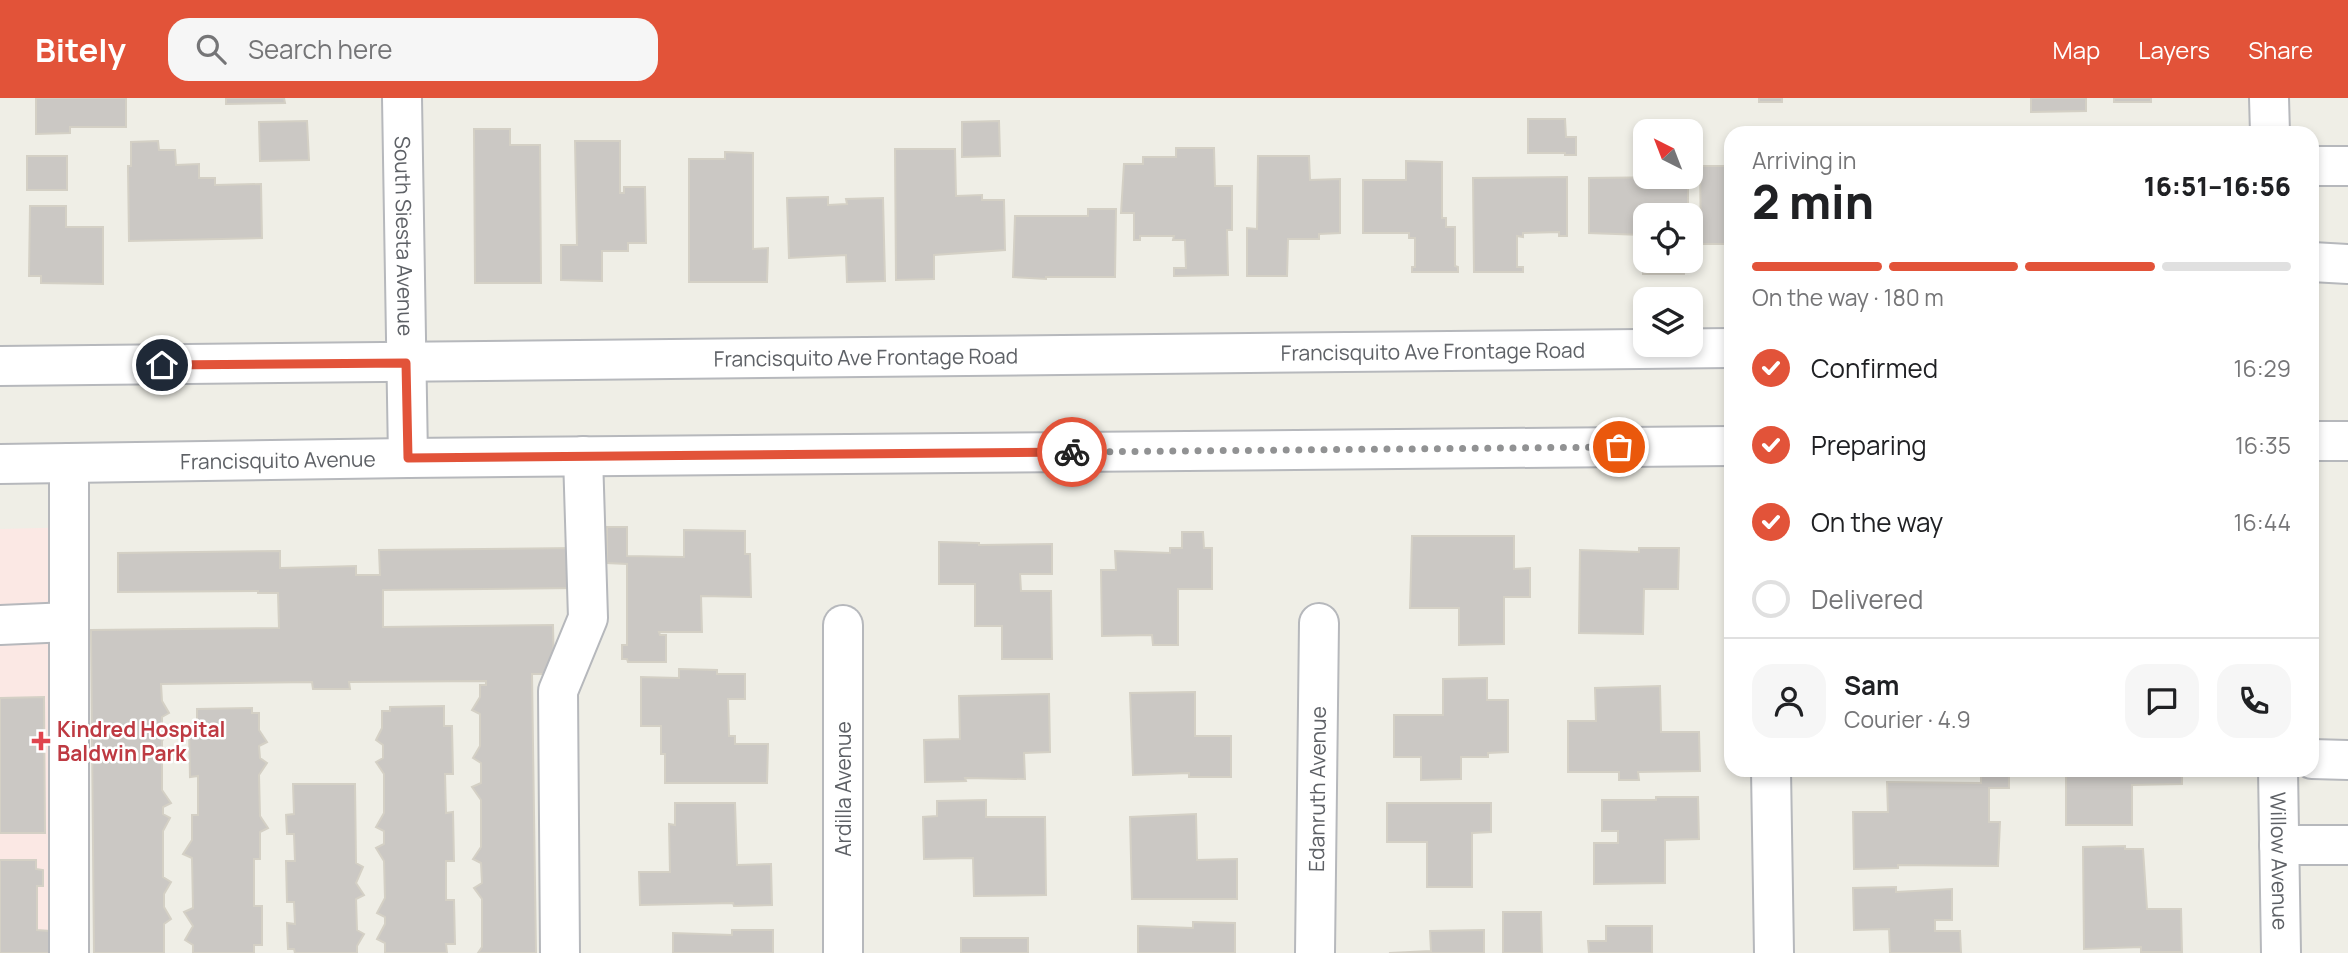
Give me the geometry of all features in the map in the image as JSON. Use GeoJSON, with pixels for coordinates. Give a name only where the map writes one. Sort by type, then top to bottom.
{"type":"FeatureCollection","features":[{"type":"Feature","properties":{"kind":"street","name":"South Siesta Avenue"},"geometry":{"type":"LineString","coordinates":[[402,98],[408,458]]}},
{"type":"Feature","properties":{"kind":"street"},"geometry":{"type":"LineString","coordinates":[[2269,98],[2270,126]]}},
{"type":"Feature","properties":{"kind":"street"},"geometry":{"type":"LineString","coordinates":[[2319,166],[2348,166]]}},
{"type":"Feature","properties":{"kind":"street"},"geometry":{"type":"LineString","coordinates":[[2319,262],[2348,264]]}},
{"type":"Feature","properties":{"kind":"street","name":"Francisquito Ave Frontage Road"},"geometry":{"type":"LineString","coordinates":[[0,366],[1724,348]]}},
{"type":"Feature","properties":{"kind":"street"},"geometry":{"type":"LineString","coordinates":[[2319,441],[2348,441]]}},
{"type":"Feature","properties":{"kind":"street","name":"Francisquito Avenue"},"geometry":{"type":"LineString","coordinates":[[0,464],[1724,446]]}},
{"type":"Feature","properties":{"kind":"street"},"geometry":{"type":"LineString","coordinates":[[560,953],[558,691],[588,618],[583,456]]}},
{"type":"Feature","properties":{"kind":"street"},"geometry":{"type":"LineString","coordinates":[[69,463],[69,953]]}},
{"type":"Feature","properties":{"kind":"street"},"geometry":{"type":"LineString","coordinates":[[0,625],[69,621]]}},
{"type":"Feature","properties":{"kind":"street","name":"Edanruth Avenue"},"geometry":{"type":"LineString","coordinates":[[1315,953],[1319,623]]}},
{"type":"Feature","properties":{"kind":"street","name":"Ardilla Avenue"},"geometry":{"type":"LineString","coordinates":[[843,625],[843,953]]}},
{"type":"Feature","properties":{"kind":"street"},"geometry":{"type":"LineString","coordinates":[[2319,759],[2348,760]]}},
{"type":"Feature","properties":{"kind":"street"},"geometry":{"type":"LineString","coordinates":[[1771,777],[1774,953]]}},
{"type":"Feature","properties":{"kind":"street","name":"Willow Avenue"},"geometry":{"type":"LineString","coordinates":[[2278,777],[2281,953]]}},
{"type":"Feature","properties":{"kind":"street"},"geometry":{"type":"LineString","coordinates":[[2279,845],[2348,845]]}},
{"type":"Feature","properties":{"kind":"shaded area","name":"Kindred Hospital Baldwin Park"},"geometry":{"type":"Polygon","coordinates":[[[81,527],[83,953],[0,953],[0,529],[81,527]]]}},
{"type":"Feature","properties":{"kind":"building"},"geometry":{"type":"Polygon","coordinates":[[[36,98],[126,98],[126,127],[70,127],[70,133],[36,134],[36,98]]]}},
{"type":"Feature","properties":{"kind":"building"},"geometry":{"type":"Polygon","coordinates":[[[226,98],[284,98],[285,103],[226,104],[226,98]]]}},
{"type":"Feature","properties":{"kind":"building"},"geometry":{"type":"Polygon","coordinates":[[[1759,98],[1782,98],[1782,102],[1759,102],[1759,98]]]}},
{"type":"Feature","properties":{"kind":"building"},"geometry":{"type":"Polygon","coordinates":[[[2031,98],[2086,98],[2086,111],[2031,112],[2031,98]]]}},
{"type":"Feature","properties":{"kind":"building"},"geometry":{"type":"Polygon","coordinates":[[[2114,98],[2151,98],[2151,102],[2114,102],[2114,98]]]}},
{"type":"Feature","properties":{"kind":"building"},"geometry":{"type":"Polygon","coordinates":[[[1528,119],[1565,119],[1566,137],[1576,137],[1576,155],[1528,153],[1528,119]]]}},
{"type":"Feature","properties":{"kind":"building"},"geometry":{"type":"Polygon","coordinates":[[[307,121],[309,160],[260,161],[259,122],[307,121]]]}},
{"type":"Feature","properties":{"kind":"building"},"geometry":{"type":"Polygon","coordinates":[[[999,121],[1000,156],[962,157],[962,122],[999,121]]]}},
{"type":"Feature","properties":{"kind":"building"},"geometry":{"type":"Polygon","coordinates":[[[474,129],[510,129],[510,145],[540,145],[541,283],[475,283],[474,129]]]}},
{"type":"Feature","properties":{"kind":"building"},"geometry":{"type":"Polygon","coordinates":[[[158,141],[159,150],[175,150],[176,165],[199,164],[199,178],[215,178],[215,185],[261,184],[262,238],[129,241],[128,166],[131,166],[131,142],[158,141]]]}},
{"type":"Feature","properties":{"kind":"building"},"geometry":{"type":"Polygon","coordinates":[[[575,141],[620,141],[620,193],[624,193],[624,187],[645,187],[646,243],[628,243],[628,251],[602,251],[602,281],[561,280],[561,245],[577,245],[575,141]]]}},
{"type":"Feature","properties":{"kind":"building"},"geometry":{"type":"Polygon","coordinates":[[[1176,148],[1214,148],[1215,186],[1232,186],[1232,230],[1227,230],[1228,275],[1174,276],[1174,268],[1186,268],[1185,240],[1173,240],[1174,236],[1140,236],[1140,240],[1134,240],[1134,213],[1121,213],[1124,164],[1143,164],[1143,157],[1176,157],[1176,148]]]}},
{"type":"Feature","properties":{"kind":"building"},"geometry":{"type":"Polygon","coordinates":[[[895,149],[955,149],[956,196],[982,195],[982,200],[1004,200],[1005,250],[934,255],[934,279],[896,280],[895,149]]]}},
{"type":"Feature","properties":{"kind":"building"},"geometry":{"type":"Polygon","coordinates":[[[725,152],[753,153],[753,249],[768,248],[767,282],[689,282],[689,159],[725,159],[725,152]]]}},
{"type":"Feature","properties":{"kind":"building"},"geometry":{"type":"Polygon","coordinates":[[[27,156],[67,156],[67,190],[27,190],[27,156]]]}},
{"type":"Feature","properties":{"kind":"building"},"geometry":{"type":"Polygon","coordinates":[[[1258,156],[1309,156],[1310,180],[1340,179],[1340,233],[1319,234],[1319,239],[1288,239],[1287,276],[1247,276],[1247,228],[1257,229],[1258,156]]]}},
{"type":"Feature","properties":{"kind":"building"},"geometry":{"type":"Polygon","coordinates":[[[1406,161],[1442,162],[1442,218],[1446,218],[1446,227],[1455,227],[1455,266],[1458,267],[1458,272],[1412,272],[1412,267],[1415,267],[1415,238],[1409,238],[1409,233],[1363,233],[1363,180],[1406,180],[1406,161]]]}},
{"type":"Feature","properties":{"kind":"building"},"geometry":{"type":"Polygon","coordinates":[[[1703,166],[1724,166],[1724,244],[1703,244],[1700,189],[1703,189],[1703,166]]]}},
{"type":"Feature","properties":{"kind":"building"},"geometry":{"type":"Polygon","coordinates":[[[1567,177],[1567,236],[1559,236],[1559,232],[1523,233],[1523,237],[1517,236],[1517,267],[1523,267],[1523,272],[1474,272],[1473,178],[1567,177]]]}},
{"type":"Feature","properties":{"kind":"building"},"geometry":{"type":"Polygon","coordinates":[[[1633,177],[1633,189],[1688,189],[1688,203],[1633,203],[1633,235],[1589,233],[1589,178],[1633,177]]]}},
{"type":"Feature","properties":{"kind":"building"},"geometry":{"type":"Polygon","coordinates":[[[828,197],[828,205],[847,204],[846,199],[883,198],[885,281],[847,282],[846,255],[789,258],[787,198],[828,197]]]}},
{"type":"Feature","properties":{"kind":"building"},"geometry":{"type":"Polygon","coordinates":[[[30,206],[66,206],[66,227],[103,227],[103,284],[41,283],[41,276],[29,276],[30,206]]]}},
{"type":"Feature","properties":{"kind":"building"},"geometry":{"type":"Polygon","coordinates":[[[1088,209],[1116,209],[1115,277],[1013,277],[1015,216],[1088,216],[1088,209]]]}},
{"type":"Feature","properties":{"kind":"building"},"geometry":{"type":"Polygon","coordinates":[[[1643,273],[1684,273],[1684,274],[1643,273]]]}},
{"type":"Feature","properties":{"kind":"building"},"geometry":{"type":"Polygon","coordinates":[[[607,527],[627,527],[627,556],[684,557],[684,530],[745,531],[745,554],[750,554],[751,597],[701,596],[702,632],[659,632],[660,635],[666,635],[666,662],[628,662],[627,659],[622,659],[622,645],[627,645],[627,564],[607,563],[607,527]]]}},
{"type":"Feature","properties":{"kind":"building"},"geometry":{"type":"Polygon","coordinates":[[[1182,532],[1203,532],[1204,548],[1212,548],[1212,589],[1178,589],[1178,645],[1153,645],[1152,635],[1102,636],[1101,570],[1116,570],[1115,551],[1170,553],[1170,548],[1182,548],[1182,532]]]}},
{"type":"Feature","properties":{"kind":"building"},"geometry":{"type":"Polygon","coordinates":[[[1412,536],[1514,536],[1514,569],[1530,568],[1530,597],[1504,597],[1504,644],[1459,645],[1459,608],[1410,608],[1412,536]]]}},
{"type":"Feature","properties":{"kind":"building"},"geometry":{"type":"Polygon","coordinates":[[[939,542],[979,545],[1052,544],[1052,574],[1020,574],[1021,591],[1051,591],[1052,659],[1002,659],[1002,626],[975,626],[975,584],[939,584],[939,542]]]}},
{"type":"Feature","properties":{"kind":"building"},"geometry":{"type":"Polygon","coordinates":[[[577,548],[577,588],[383,590],[383,627],[553,625],[554,674],[532,674],[536,953],[478,953],[482,947],[482,899],[474,888],[482,883],[481,863],[473,859],[481,847],[481,800],[472,787],[481,783],[481,763],[473,758],[480,746],[480,714],[472,710],[480,697],[480,685],[486,685],[486,681],[349,682],[350,689],[313,689],[312,682],[161,684],[162,701],[169,713],[162,717],[162,725],[169,729],[162,741],[162,790],[171,803],[163,807],[163,814],[170,818],[163,831],[163,877],[171,882],[164,894],[164,907],[171,919],[164,924],[164,953],[94,953],[91,630],[279,628],[278,593],[118,592],[118,553],[280,551],[280,568],[356,566],[356,575],[380,575],[379,550],[577,548]]]}},
{"type":"Feature","properties":{"kind":"building"},"geometry":{"type":"Polygon","coordinates":[[[1639,548],[1679,548],[1678,589],[1644,589],[1643,634],[1579,633],[1580,550],[1639,552],[1639,548]]]}},
{"type":"Feature","properties":{"kind":"building"},"geometry":{"type":"Polygon","coordinates":[[[679,669],[717,670],[717,674],[745,674],[745,699],[728,699],[729,736],[735,736],[735,744],[768,744],[767,783],[665,783],[661,726],[641,726],[641,677],[679,678],[679,669]]]}},
{"type":"Feature","properties":{"kind":"building"},"geometry":{"type":"Polygon","coordinates":[[[1487,678],[1487,700],[1508,700],[1508,752],[1488,753],[1488,757],[1461,757],[1461,779],[1421,780],[1421,757],[1394,757],[1394,715],[1443,715],[1443,679],[1487,678]]]}},
{"type":"Feature","properties":{"kind":"building"},"geometry":{"type":"Polygon","coordinates":[[[1660,686],[1661,732],[1699,732],[1700,771],[1638,772],[1639,780],[1619,780],[1619,772],[1568,772],[1568,721],[1596,721],[1595,688],[1660,686]]]}},
{"type":"Feature","properties":{"kind":"building"},"geometry":{"type":"Polygon","coordinates":[[[1195,692],[1195,736],[1231,736],[1231,777],[1189,777],[1189,773],[1133,775],[1130,693],[1195,692]]]}},
{"type":"Feature","properties":{"kind":"building"},"geometry":{"type":"Polygon","coordinates":[[[1049,694],[1050,752],[1024,753],[1025,779],[965,778],[966,781],[925,782],[924,740],[960,739],[959,696],[1049,694]]]}},
{"type":"Feature","properties":{"kind":"building"},"geometry":{"type":"Polygon","coordinates":[[[44,697],[45,833],[0,833],[0,698],[44,697]]]}},
{"type":"Feature","properties":{"kind":"building"},"geometry":{"type":"Polygon","coordinates":[[[444,706],[444,726],[452,726],[453,774],[445,774],[446,813],[453,812],[454,861],[446,861],[446,900],[454,900],[455,944],[446,944],[447,953],[385,953],[385,943],[377,939],[385,924],[385,917],[377,913],[385,898],[384,861],[376,848],[384,844],[384,831],[376,827],[384,813],[384,774],[376,762],[383,758],[383,745],[376,740],[382,728],[382,711],[390,711],[390,707],[444,706]]]}},
{"type":"Feature","properties":{"kind":"building"},"geometry":{"type":"Polygon","coordinates":[[[252,708],[252,713],[259,713],[259,730],[267,742],[259,746],[260,758],[267,763],[259,775],[260,816],[268,828],[260,832],[260,859],[254,859],[254,906],[262,906],[262,945],[254,945],[254,953],[193,953],[193,945],[185,940],[193,926],[184,912],[193,908],[192,858],[183,854],[192,840],[192,815],[198,815],[198,776],[190,777],[189,729],[197,729],[197,709],[252,708]]]}},
{"type":"Feature","properties":{"kind":"building"},"geometry":{"type":"Polygon","coordinates":[[[1981,777],[2009,777],[2009,788],[1989,788],[1989,822],[2000,822],[1998,866],[1898,865],[1898,868],[1854,869],[1853,812],[1888,812],[1887,782],[1981,783],[1981,777]]]}},
{"type":"Feature","properties":{"kind":"building"},"geometry":{"type":"Polygon","coordinates":[[[2066,777],[2182,777],[2182,784],[2132,785],[2132,825],[2066,825],[2066,777]]]}},
{"type":"Feature","properties":{"kind":"building"},"geometry":{"type":"Polygon","coordinates":[[[293,784],[355,784],[356,863],[363,867],[356,883],[364,895],[356,899],[357,930],[364,934],[357,946],[357,953],[295,953],[294,949],[288,949],[287,923],[295,924],[294,902],[287,902],[286,861],[295,861],[294,834],[287,834],[286,815],[294,814],[293,784]]]}},
{"type":"Feature","properties":{"kind":"building"},"geometry":{"type":"Polygon","coordinates":[[[1656,797],[1698,797],[1699,839],[1665,840],[1665,883],[1594,884],[1594,843],[1618,843],[1618,831],[1602,831],[1602,800],[1656,800],[1656,797]]]}},
{"type":"Feature","properties":{"kind":"building"},"geometry":{"type":"Polygon","coordinates":[[[986,800],[986,817],[1045,817],[1046,895],[974,896],[973,858],[924,859],[923,817],[937,816],[937,801],[986,800]]]}},
{"type":"Feature","properties":{"kind":"building"},"geometry":{"type":"Polygon","coordinates":[[[675,803],[735,803],[737,865],[771,864],[772,905],[640,905],[639,872],[670,872],[669,824],[675,825],[675,803]]]}},
{"type":"Feature","properties":{"kind":"building"},"geometry":{"type":"Polygon","coordinates":[[[1387,803],[1491,803],[1491,832],[1472,833],[1472,887],[1427,887],[1427,842],[1387,842],[1387,803]]]}},
{"type":"Feature","properties":{"kind":"building"},"geometry":{"type":"Polygon","coordinates":[[[1196,814],[1197,860],[1237,859],[1237,899],[1132,899],[1130,817],[1196,814]]]}},
{"type":"Feature","properties":{"kind":"building"},"geometry":{"type":"Polygon","coordinates":[[[2125,846],[2125,849],[2143,849],[2147,909],[2181,909],[2182,952],[2141,952],[2141,947],[2084,949],[2083,847],[2125,846]]]}},
{"type":"Feature","properties":{"kind":"building"},"geometry":{"type":"Polygon","coordinates":[[[0,860],[36,860],[36,869],[43,870],[43,886],[37,886],[37,930],[50,931],[51,953],[0,953],[0,860]]]}},
{"type":"Feature","properties":{"kind":"building"},"geometry":{"type":"Polygon","coordinates":[[[1896,887],[1896,892],[1952,889],[1952,920],[1935,920],[1935,931],[1960,931],[1961,953],[1890,953],[1889,929],[1854,930],[1853,888],[1896,887]]]}},
{"type":"Feature","properties":{"kind":"building"},"geometry":{"type":"Polygon","coordinates":[[[1503,912],[1541,912],[1542,953],[1503,953],[1503,912]]]}},
{"type":"Feature","properties":{"kind":"building"},"geometry":{"type":"Polygon","coordinates":[[[1193,922],[1235,923],[1235,953],[1138,953],[1138,926],[1193,928],[1193,922]]]}},
{"type":"Feature","properties":{"kind":"building"},"geometry":{"type":"Polygon","coordinates":[[[1606,926],[1652,926],[1652,953],[1589,953],[1588,941],[1606,941],[1606,926]]]}},
{"type":"Feature","properties":{"kind":"building"},"geometry":{"type":"Polygon","coordinates":[[[732,930],[773,930],[773,953],[673,953],[673,933],[732,935],[732,930]]]}},
{"type":"Feature","properties":{"kind":"building"},"geometry":{"type":"Polygon","coordinates":[[[1484,930],[1484,953],[1389,953],[1431,951],[1430,931],[1484,930]]]}},
{"type":"Feature","properties":{"kind":"building"},"geometry":{"type":"Polygon","coordinates":[[[961,938],[1028,938],[1028,953],[961,953],[961,938]]]}},
{"type":"Feature","properties":{"kind":"way so far"},"geometry":{"type":"LineString","coordinates":[[1072,452],[1619,447]]}},
{"type":"Feature","properties":{"kind":"place","name":"Kindred Hospital Baldwin Park"},"geometry":{"type":"Point","coordinates":[41,741]}},
{"type":"Feature","properties":{"kind":"route"},"geometry":{"type":"LineString","coordinates":[[162,365],[406,363],[408,458],[1072,452]]}}]}
